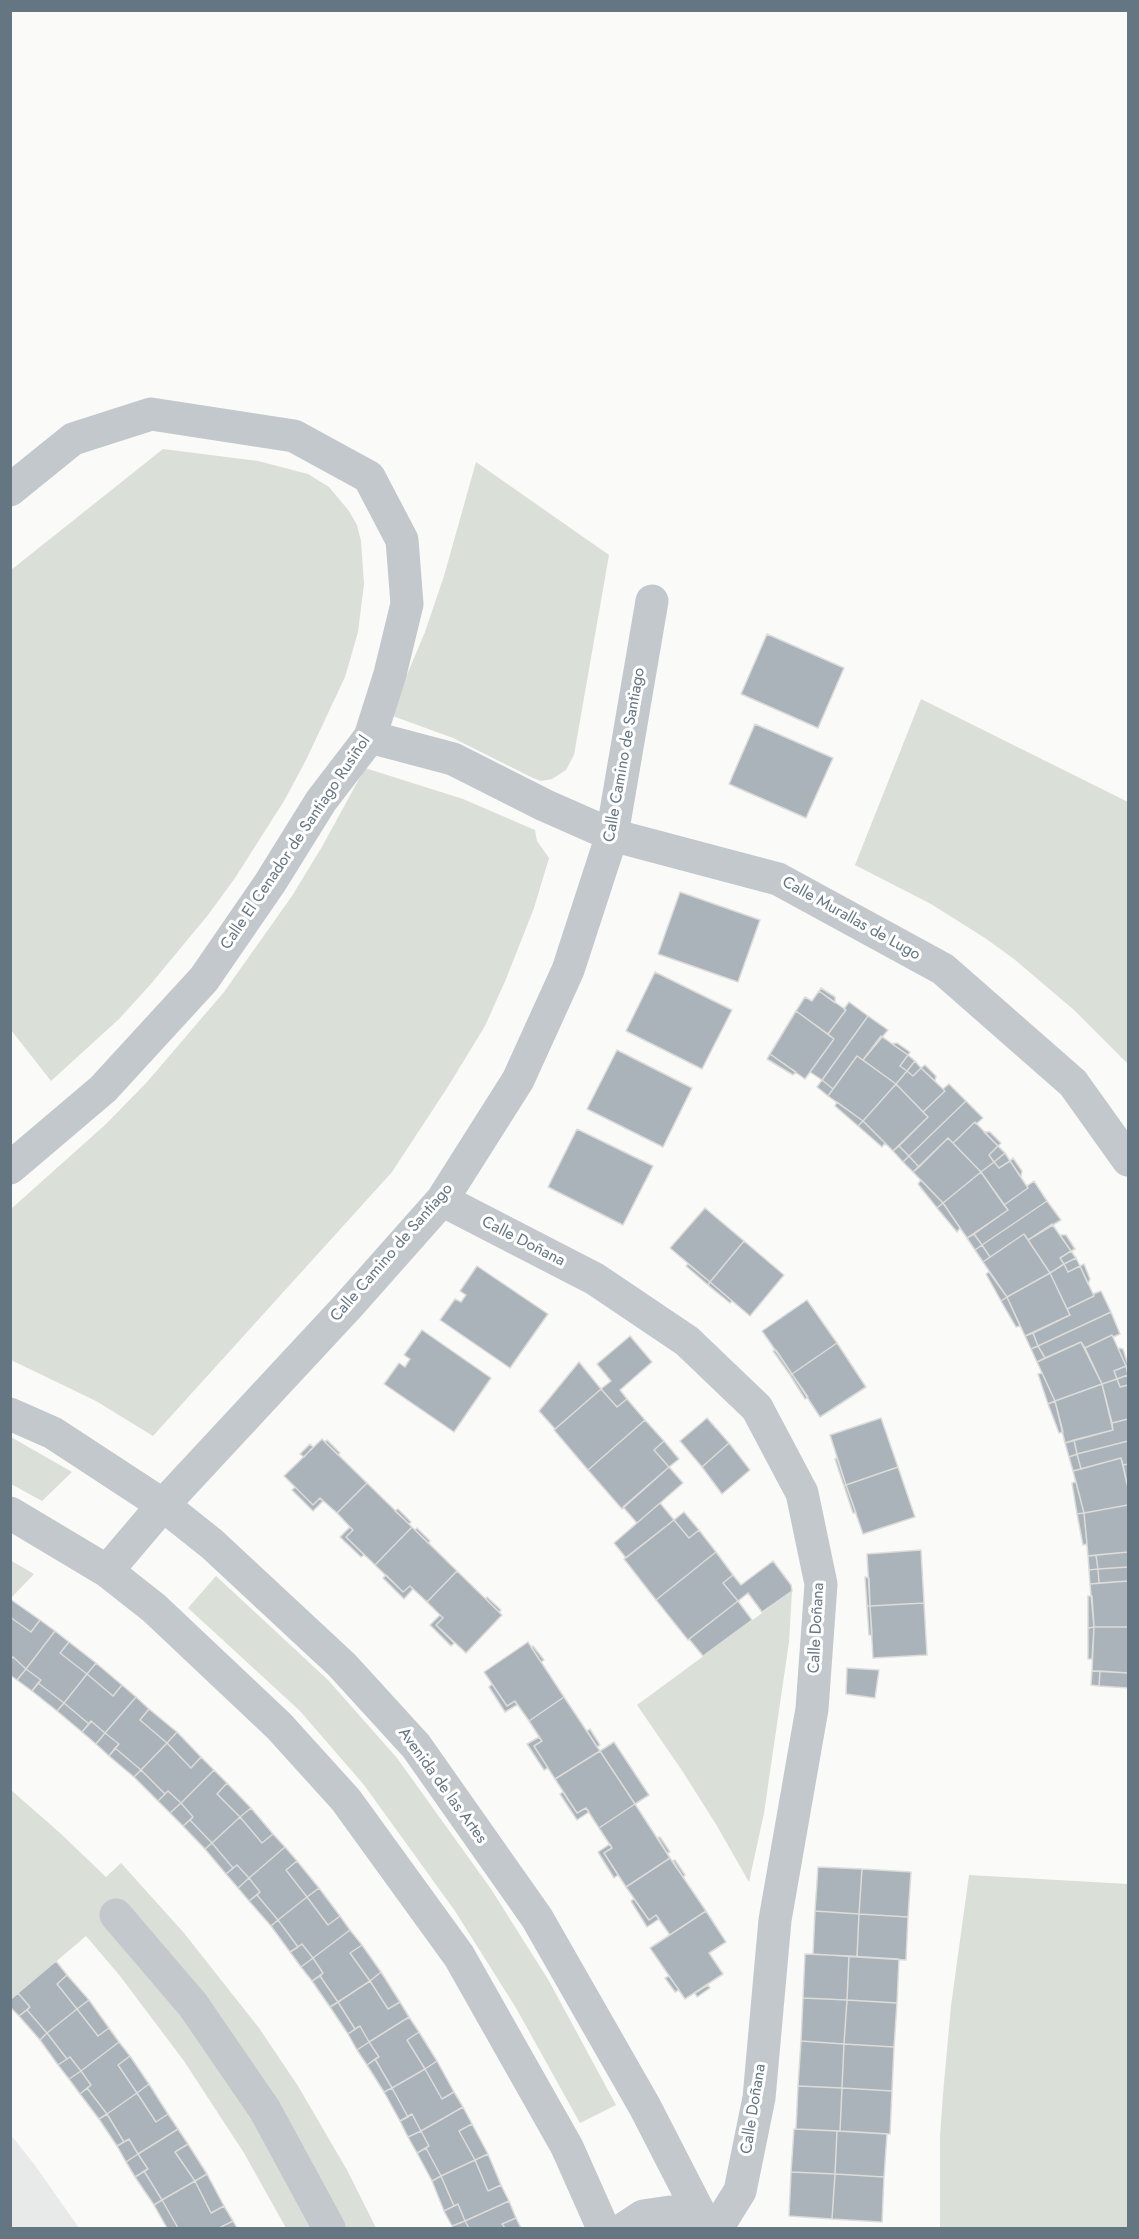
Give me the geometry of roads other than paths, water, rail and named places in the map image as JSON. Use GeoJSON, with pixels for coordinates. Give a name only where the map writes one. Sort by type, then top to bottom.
{"type":"FeatureCollection","features":[{"type":"Feature","properties":{"kind":"street","name":"Calle El Cenador de Santiago Rusiñol"},"geometry":{"type":"LineString","coordinates":[[10,490],[73,439],[151,414],[294,436],[369,477],[402,540],[407,604],[390,674],[370,737],[321,801],[270,883],[204,979],[104,1089],[10,1168]]}},
{"type":"Feature","properties":{"kind":"street","name":"Calle Camino de Santiago"},"geometry":{"type":"LineString","coordinates":[[107,1571],[163,1505],[333,1322],[442,1200],[518,1080],[568,970],[612,835],[652,601]]}},
{"type":"Feature","properties":{"kind":"street","name":"Calle Murallas de Lugo"},"geometry":{"type":"LineString","coordinates":[[370,737],[453,759],[544,805],[612,835],[778,879],[943,969],[1073,1083],[1128,1160]]}},
{"type":"Feature","properties":{"kind":"street","name":"Calle Doñana"},"geometry":{"type":"LineString","coordinates":[[442,1200],[595,1279],[687,1341],[757,1408],[802,1493],[821,1584],[812,1709],[776,1920],[759,2098],[740,2191],[711,2224]]}},
{"type":"Feature","properties":{"kind":"street","name":"Avenida de las Artes"},"geometry":{"type":"LineString","coordinates":[[10,1414],[53,1433],[163,1505],[212,1544],[342,1665],[416,1746],[537,1918],[711,2224]]}},
{"type":"Feature","properties":{"kind":"street"},"geometry":{"type":"LineString","coordinates":[[10,1513],[107,1571],[154,1608],[270,1718],[346,1800],[459,1956],[567,2147],[603,2229]]}},
{"type":"Feature","properties":{"kind":"street"},"geometry":{"type":"LineString","coordinates":[[116,1915],[193,2005],[265,2110],[329,2229]]}},
{"type":"Feature","properties":{"kind":"street"},"geometry":{"type":"LineString","coordinates":[[625,2229],[642,2216],[670,2212],[711,2224]]}}]}
